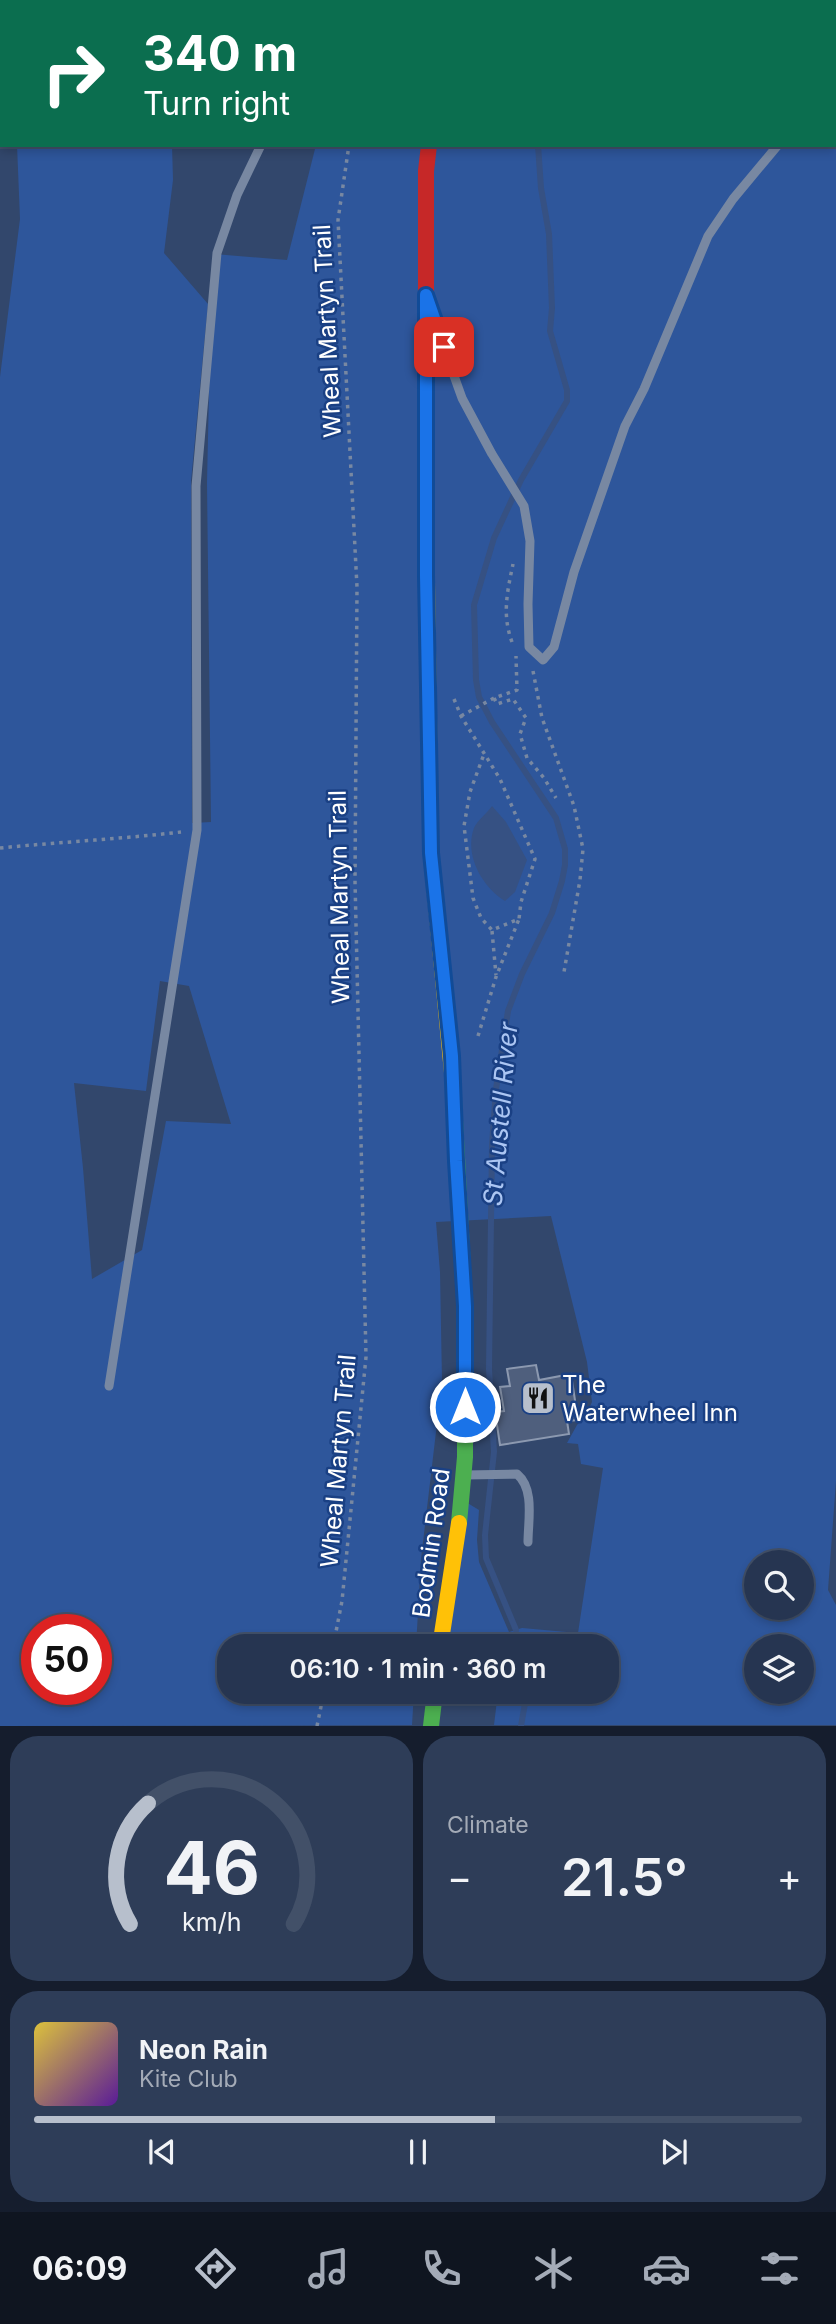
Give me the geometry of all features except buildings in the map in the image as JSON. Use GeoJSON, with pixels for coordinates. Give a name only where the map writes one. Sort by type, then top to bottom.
{"type":"FeatureCollection","features":[{"type":"Feature","properties":{"kind":"main road","name":"Bodmin Road"},"geometry":{"type":"LineString","coordinates":[[429,147],[426,171],[426,576],[431,853],[452,1056],[471,1475],[461,1512],[442,1634]]}},
{"type":"Feature","properties":{"kind":"main road"},"geometry":{"type":"LineString","coordinates":[[431,1726],[434,1704]]}},
{"type":"Feature","properties":{"kind":"lane"},"geometry":{"type":"LineString","coordinates":[[109,1386],[197,830],[196,486],[217,253],[237,195],[260,147]]}},
{"type":"Feature","properties":{"kind":"lane"},"geometry":{"type":"LineString","coordinates":[[426,295],[462,398],[524,506],[530,541],[529,648],[543,660],[554,647],[574,572],[625,426],[644,389],[708,236],[733,199],[776,147]]}},
{"type":"Feature","properties":{"kind":"lane"},"geometry":{"type":"LineString","coordinates":[[471,1475],[517,1474],[524,1480],[528,1490],[528,1542]]}},
{"type":"Feature","properties":{"kind":"path","name":"Wheal Martyn Trail"},"geometry":{"type":"LineString","coordinates":[[336,1634],[342,1601],[366,1357],[355,881],[357,587],[338,220],[349,147]]}},
{"type":"Feature","properties":{"kind":"path"},"geometry":{"type":"LineString","coordinates":[[529,648],[542,718],[575,806],[583,849],[564,972]]}},
{"type":"Feature","properties":{"kind":"path"},"geometry":{"type":"LineString","coordinates":[[494,698],[497,704],[513,699],[526,718],[520,734],[527,758],[544,778],[556,799]]}},
{"type":"Feature","properties":{"kind":"path"},"geometry":{"type":"LineString","coordinates":[[478,1036],[496,977],[519,919],[521,902],[535,859],[500,779],[461,716],[488,701]]}},
{"type":"Feature","properties":{"kind":"path"},"geometry":{"type":"LineString","coordinates":[[484,754],[470,792],[464,826],[473,898],[481,918],[492,930],[496,977]]}},
{"type":"Feature","properties":{"kind":"path"},"geometry":{"type":"LineString","coordinates":[[0,848],[197,830]]}},
{"type":"Feature","properties":{"kind":"path"},"geometry":{"type":"LineString","coordinates":[[492,930],[519,919]]}},
{"type":"Feature","properties":{"kind":"path"},"geometry":{"type":"LineString","coordinates":[[317,1726],[322,1704]]}},
{"type":"Feature","properties":{"kind":"shaded area"},"geometry":{"type":"Polygon","coordinates":[[[17,147],[172,147],[173,180],[164,253],[208,304],[191,481],[192,823],[211,822],[207,483],[214,254],[287,260],[315,147],[836,147],[836,1481],[828,1590],[836,1605],[836,1725],[494,1725],[497,1704],[619,1704],[619,1634],[440,1634],[456,1496],[479,1510],[479,1562],[509,1632],[522,1628],[578,1633],[603,1468],[581,1464],[578,1444],[567,1443],[592,1402],[587,1362],[551,1216],[436,1222],[440,1272],[442,1381],[421,1559],[417,1634],[217,1634],[217,1704],[413,1704],[412,1725],[0,1726],[0,377],[20,219],[17,147]],[[160,981],[146,1091],[74,1083],[92,1279],[142,1250],[166,1121],[231,1124],[189,986],[160,981]]]}},
{"type":"Feature","properties":{"kind":"shaded area"},"geometry":{"type":"Polygon","coordinates":[[[492,806],[506,822],[527,860],[515,892],[505,901],[482,879],[471,849],[474,828],[492,806]]]}},
{"type":"Feature","properties":{"kind":"waterway","name":"St Austell River"},"geometry":{"type":"LineString","coordinates":[[516,1630],[486,1558],[485,1535],[494,1452],[489,1369],[492,1145],[496,1089],[508,1011],[522,974],[552,913],[562,881],[565,849],[556,818],[492,722],[479,697],[474,605],[494,538],[521,480],[567,401],[567,390],[550,331],[552,308],[549,234],[541,188],[538,147]]}},
{"type":"Feature","properties":{"kind":"waterway","name":"St Austell River"},"geometry":{"type":"LineString","coordinates":[[521,1726],[525,1704]]}},
{"type":"Feature","properties":{"kind":"traffic: fast"},"geometry":{"type":"LineString","coordinates":[[453,1083],[465,1306],[465,1457],[459,1523]]}},
{"type":"Feature","properties":{"kind":"traffic: fast"},"geometry":{"type":"LineString","coordinates":[[431,1726],[434,1704]]}},
{"type":"Feature","properties":{"kind":"traffic: slow"},"geometry":{"type":"LineString","coordinates":[[426,514],[431,853],[453,1083]]}},
{"type":"Feature","properties":{"kind":"traffic: slow"},"geometry":{"type":"LineString","coordinates":[[442,1634],[459,1523]]}},
{"type":"Feature","properties":{"kind":"traffic: jam"},"geometry":{"type":"LineString","coordinates":[[426,514],[426,171],[429,147]]}},
{"type":"Feature","properties":{"kind":"place","name":"The Waterwheel Inn"},"geometry":{"type":"Point","coordinates":[538,1398]}},
{"type":"Feature","properties":{"kind":"route"},"geometry":{"type":"LineString","coordinates":[[444,347],[426,295],[426,576],[431,853],[452,1056],[465,1306],[465,1407]]}}]}
